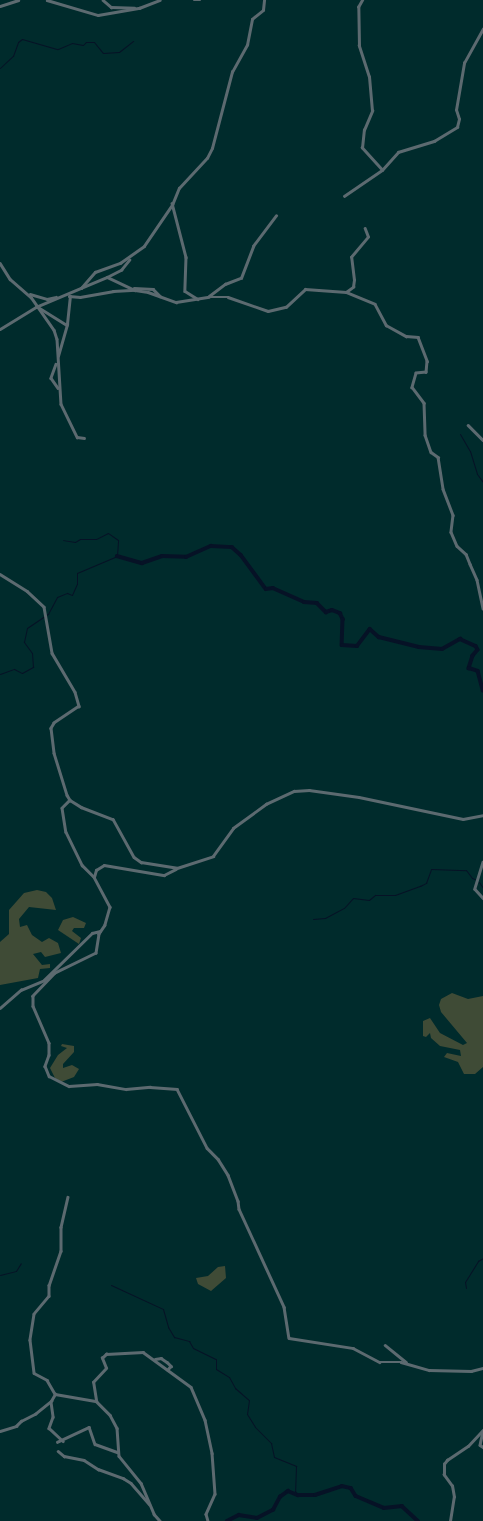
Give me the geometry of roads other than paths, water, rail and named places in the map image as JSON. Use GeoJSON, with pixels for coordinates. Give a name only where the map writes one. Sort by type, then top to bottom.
{"type":"FeatureCollection","features":[{"type":"Feature","properties":{"kind":"street"},"geometry":{"type":"LineString","coordinates":[[0,6],[18,0]]}},
{"type":"Feature","properties":{"kind":"street"},"geometry":{"type":"LineString","coordinates":[[47,0],[98,15],[139,8],[160,0]]}},
{"type":"Feature","properties":{"kind":"street"},"geometry":{"type":"LineString","coordinates":[[103,0],[111,7],[139,8]]}},
{"type":"Feature","properties":{"kind":"street"},"geometry":{"type":"LineString","coordinates":[[194,0],[200,0]]}},
{"type":"Feature","properties":{"kind":"street"},"geometry":{"type":"LineString","coordinates":[[0,329],[37,307],[107,277],[124,267],[144,246],[172,203],[179,188],[207,158],[212,148],[232,72],[247,45],[252,19],[263,10],[264,0]]}},
{"type":"Feature","properties":{"kind":"street"},"geometry":{"type":"LineString","coordinates":[[362,0],[358,7],[359,46],[369,77],[372,111],[364,130],[362,148],[382,170]]}},
{"type":"Feature","properties":{"kind":"street"},"geometry":{"type":"LineString","coordinates":[[344,196],[382,170],[398,152],[434,140],[457,127],[459,119],[456,110],[464,63],[483,29]]}},
{"type":"Feature","properties":{"kind":"street"},"geometry":{"type":"LineString","coordinates":[[172,203],[186,257],[185,291],[190,296],[198,299]]}},
{"type":"Feature","properties":{"kind":"street"},"geometry":{"type":"LineString","coordinates":[[209,297],[225,284],[240,278],[253,246],[276,216]]}},
{"type":"Feature","properties":{"kind":"street"},"geometry":{"type":"LineString","coordinates":[[346,292],[353,287],[354,280],[351,257],[357,248],[366,242],[368,237],[365,229]]}},
{"type":"Feature","properties":{"kind":"street"},"geometry":{"type":"LineString","coordinates":[[81,288],[95,272],[133,256]]}},
{"type":"Feature","properties":{"kind":"street"},"geometry":{"type":"LineString","coordinates":[[0,263],[10,279],[28,293],[56,335],[56,361],[61,404],[77,437],[84,438]]}},
{"type":"Feature","properties":{"kind":"street"},"geometry":{"type":"LineString","coordinates":[[107,277],[134,289]]}},
{"type":"Feature","properties":{"kind":"street"},"geometry":{"type":"LineString","coordinates":[[28,293],[47,299],[65,295],[80,298],[114,290],[153,290],[160,297],[176,302],[209,297],[228,297],[268,311],[286,307],[304,289],[346,292],[375,304],[386,325],[406,336],[418,337],[422,342],[427,361],[426,372],[416,373],[412,387],[424,403],[425,435],[431,452],[438,457],[443,489],[453,515],[450,532],[470,564],[477,580],[483,608]]}},
{"type":"Feature","properties":{"kind":"street"},"geometry":{"type":"LineString","coordinates":[[59,389],[51,378],[67,324],[70,296]]}},
{"type":"Feature","properties":{"kind":"street"},"geometry":{"type":"LineString","coordinates":[[37,307],[67,324]]}},
{"type":"Feature","properties":{"kind":"street"},"geometry":{"type":"LineString","coordinates":[[468,425],[483,440]]}},
{"type":"Feature","properties":{"kind":"street"},"geometry":{"type":"LineString","coordinates":[[0,574],[27,591],[44,607],[47,615],[52,653],[75,692],[79,706],[54,723],[51,728],[54,753],[70,800],[113,819],[134,857],[141,862],[176,868]]}},
{"type":"Feature","properties":{"kind":"street"},"geometry":{"type":"LineString","coordinates":[[94,877],[96,870],[104,865],[164,875],[176,868],[213,856],[233,828],[266,804],[294,791],[309,790],[359,797],[464,819],[483,815]]}},
{"type":"Feature","properties":{"kind":"street"},"geometry":{"type":"LineString","coordinates":[[70,800],[62,808],[66,832],[85,870],[94,877],[110,907],[105,925],[101,931],[96,953],[55,973],[32,996],[33,1006],[49,1043],[49,1055],[45,1066],[49,1076],[69,1086],[97,1084],[126,1089],[150,1087],[177,1089],[207,1148],[218,1159],[228,1175],[238,1201],[239,1209],[284,1307],[289,1338],[353,1348],[379,1362],[402,1362],[411,1366],[439,1371],[472,1371],[483,1368]]}},
{"type":"Feature","properties":{"kind":"street"},"geometry":{"type":"LineString","coordinates":[[483,862],[476,883],[476,893],[483,898]]}},
{"type":"Feature","properties":{"kind":"street"},"geometry":{"type":"LineString","coordinates":[[0,1008],[21,990],[48,977],[92,933],[101,931]]}},
{"type":"Feature","properties":{"kind":"street"},"geometry":{"type":"LineString","coordinates":[[55,1394],[47,1380],[34,1373],[30,1340],[34,1314],[48,1296],[49,1285],[61,1251],[61,1227],[68,1197]]}},
{"type":"Feature","properties":{"kind":"street"},"geometry":{"type":"LineString","coordinates":[[385,1345],[411,1366]]}},
{"type":"Feature","properties":{"kind":"street"},"geometry":{"type":"LineString","coordinates":[[117,1452],[115,1422],[96,1401],[93,1382],[106,1368],[102,1359],[103,1356],[143,1352],[194,1391],[206,1423],[212,1453],[215,1492],[206,1514],[208,1521]]}},
{"type":"Feature","properties":{"kind":"street"},"geometry":{"type":"LineString","coordinates":[[154,1359],[161,1358],[167,1362],[171,1366],[168,1370]]}},
{"type":"Feature","properties":{"kind":"street"},"geometry":{"type":"LineString","coordinates":[[55,1394],[96,1401]]}},
{"type":"Feature","properties":{"kind":"street"},"geometry":{"type":"LineString","coordinates":[[0,1431],[16,1426],[51,1401],[55,1394]]}},
{"type":"Feature","properties":{"kind":"street"},"geometry":{"type":"LineString","coordinates":[[51,1401],[52,1417],[48,1428],[62,1441]]}},
{"type":"Feature","properties":{"kind":"street"},"geometry":{"type":"LineString","coordinates":[[57,1442],[62,1441],[89,1427],[95,1444],[117,1452],[142,1483],[150,1506]]}},
{"type":"Feature","properties":{"kind":"street"},"geometry":{"type":"LineString","coordinates":[[483,1430],[480,1445],[483,1447]]}},
{"type":"Feature","properties":{"kind":"street"},"geometry":{"type":"LineString","coordinates":[[450,1521],[454,1497],[452,1486],[444,1475],[444,1464],[447,1460],[468,1446],[483,1430]]}},
{"type":"Feature","properties":{"kind":"street"},"geometry":{"type":"LineString","coordinates":[[58,1451],[64,1456],[84,1460],[98,1469],[123,1478],[131,1483],[160,1521]]}},
{"type":"Feature","properties":{"kind":"waterway"},"geometry":{"type":"LineString","coordinates":[[0,68],[13,56],[18,42],[22,39],[58,49],[72,43],[83,45],[86,42],[94,42],[103,53],[119,52],[133,41]]}},
{"type":"Feature","properties":{"kind":"waterway"},"geometry":{"type":"LineString","coordinates":[[460,434],[470,451],[477,474],[483,482]]}},
{"type":"Feature","properties":{"kind":"waterway"},"geometry":{"type":"LineString","coordinates":[[0,674],[14,669],[22,673],[33,667],[32,653],[24,642],[27,628],[48,614],[57,597],[67,593],[72,595],[77,584],[77,573],[117,556],[118,540],[108,533],[96,539],[80,539],[75,542],[63,540]]}},
{"type":"Feature","properties":{"kind":"waterway"},"geometry":{"type":"LineString","coordinates":[[117,556],[142,563],[162,556],[186,557],[211,546],[232,547],[241,555],[266,589],[273,588],[304,602],[317,603],[326,612],[332,610],[340,613],[343,619],[342,645],[357,646],[370,629],[379,637],[419,647],[442,649],[460,639],[476,646],[478,650],[473,656],[469,668],[478,671],[483,690]]}},
{"type":"Feature","properties":{"kind":"waterway"},"geometry":{"type":"LineString","coordinates":[[313,919],[325,918],[344,908],[353,898],[369,900],[375,895],[395,895],[420,886],[426,883],[431,869],[466,870],[472,878],[477,880]]}},
{"type":"Feature","properties":{"kind":"waterway"},"geometry":{"type":"LineString","coordinates":[[479,882],[483,888]]}},
{"type":"Feature","properties":{"kind":"waterway"},"geometry":{"type":"LineString","coordinates":[[466,1288],[465,1282],[478,1261],[483,1258]]}},
{"type":"Feature","properties":{"kind":"waterway"},"geometry":{"type":"LineString","coordinates":[[0,1275],[16,1271],[21,1263]]}},
{"type":"Feature","properties":{"kind":"waterway"},"geometry":{"type":"LineString","coordinates":[[111,1285],[163,1309],[168,1327],[174,1337],[189,1341],[193,1348],[216,1359],[216,1369],[229,1377],[235,1388],[249,1400],[247,1414],[255,1427],[271,1443],[274,1457],[296,1466],[295,1491],[298,1495]]}},
{"type":"Feature","properties":{"kind":"waterway"},"geometry":{"type":"LineString","coordinates":[[227,1521],[239,1515],[257,1518],[273,1510],[280,1497],[288,1491],[298,1495],[315,1495],[342,1486],[351,1488],[356,1496],[384,1508],[402,1506],[418,1521]]}}]}
